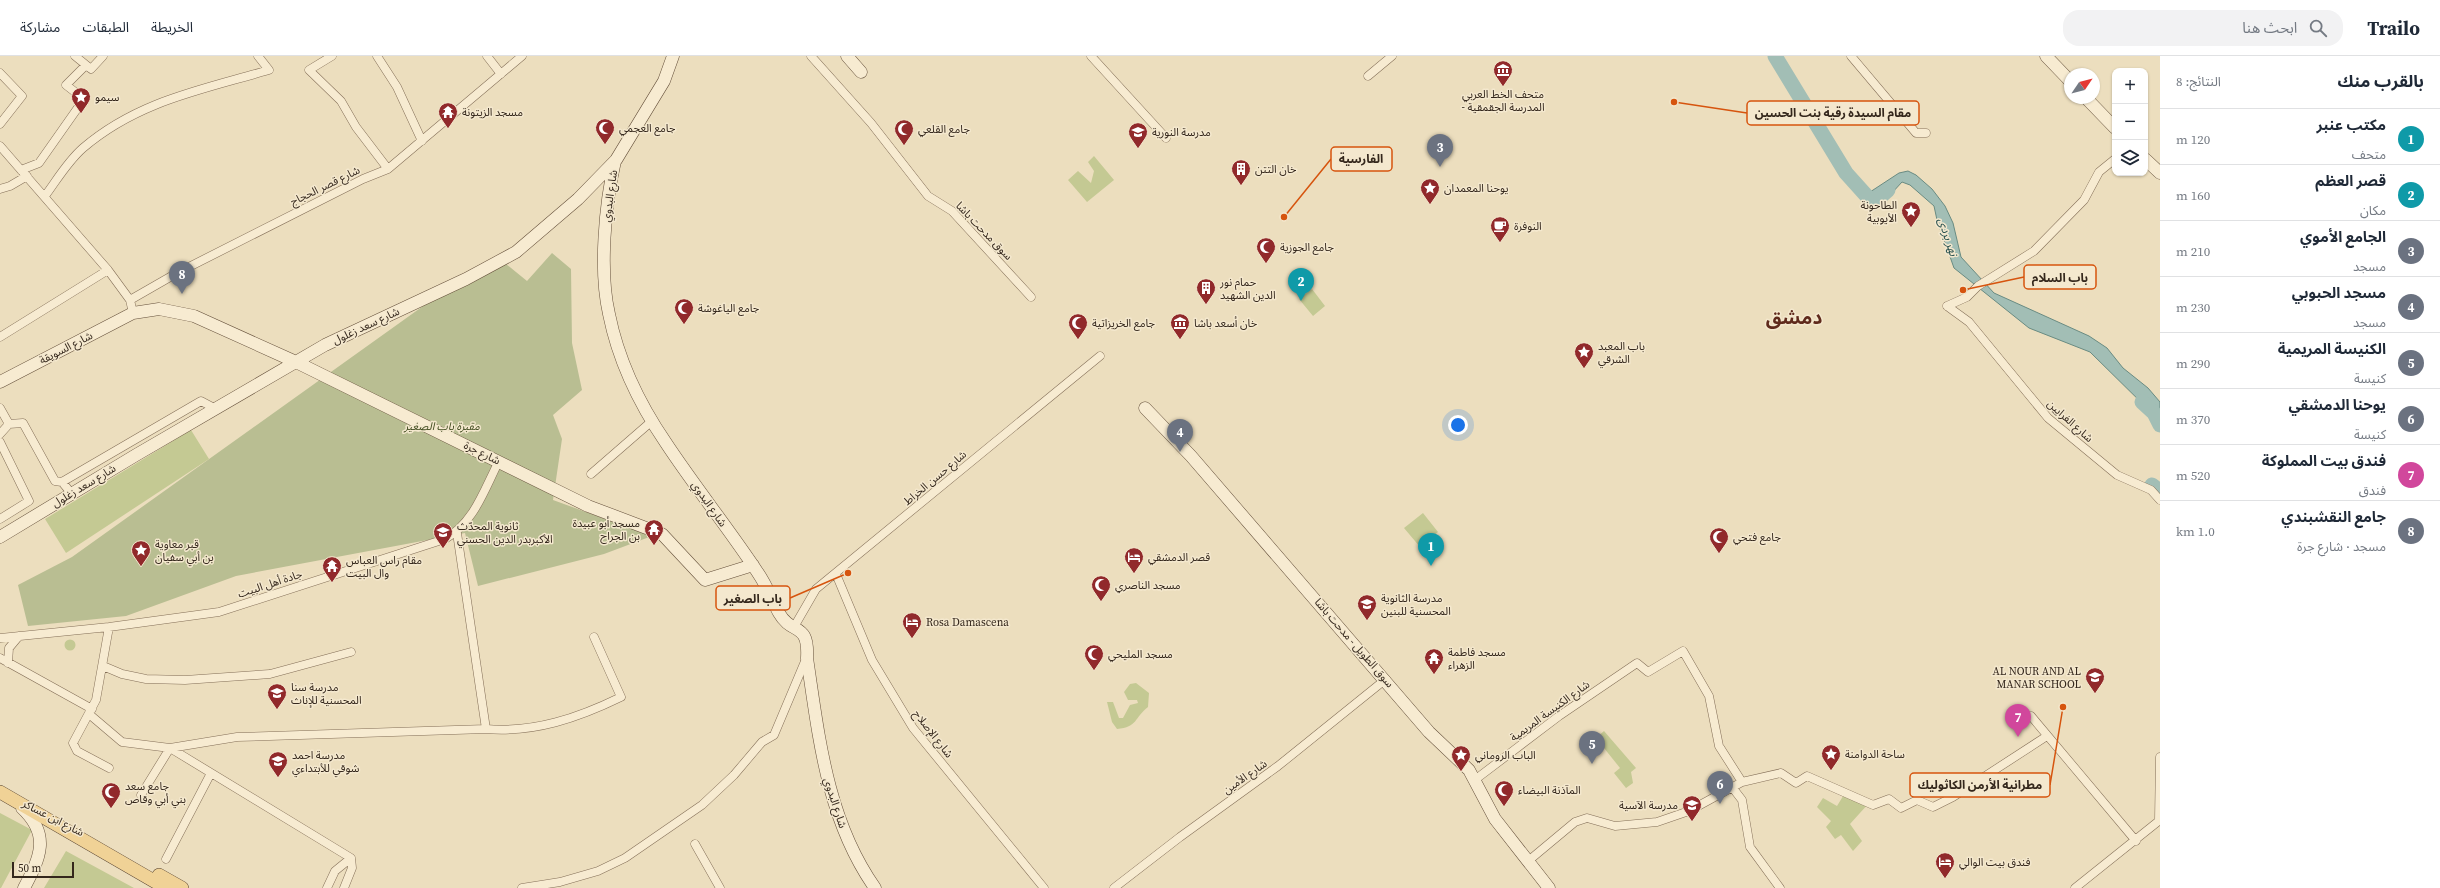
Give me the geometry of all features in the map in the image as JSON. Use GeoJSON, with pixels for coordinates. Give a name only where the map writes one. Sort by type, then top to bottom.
{"type":"FeatureCollection","features":[{"type":"Feature","properties":{"kind":"main road"},"geometry":{"type":"LineString","coordinates":[[0,792],[14,800]]}},
{"type":"Feature","properties":{"kind":"main road","name":"شارع ابن عساكر"},"geometry":{"type":"LineString","coordinates":[[14,800],[166,888]]}},
{"type":"Feature","properties":{"kind":"main road","name":"شارع ابن عساكر"},"geometry":{"type":"LineString","coordinates":[[14,800],[32,805],[182,888]]}},
{"type":"Feature","properties":{"kind":"street"},"geometry":{"type":"LineString","coordinates":[[75,56],[91,70],[103,56]]}},
{"type":"Feature","properties":{"kind":"street"},"geometry":{"type":"LineString","coordinates":[[45,196],[64,169],[82,149],[124,118],[167,98],[269,70],[258,56]]}},
{"type":"Feature","properties":{"kind":"street"},"geometry":{"type":"LineString","coordinates":[[332,56],[309,70],[341,102],[356,127],[388,169]]}},
{"type":"Feature","properties":{"kind":"street"},"geometry":{"type":"LineString","coordinates":[[377,56],[397,87],[422,141]]}},
{"type":"Feature","properties":{"kind":"street"},"geometry":{"type":"LineString","coordinates":[[487,56],[501,74]]}},
{"type":"Feature","properties":{"kind":"street","name":"شارع قصر الحجاج"},"geometry":{"type":"LineString","coordinates":[[130,300],[177,273],[363,179],[388,169],[522,56]]}},
{"type":"Feature","properties":{"kind":"street","name":"شارع سعد زغلول"},"geometry":{"type":"LineString","coordinates":[[0,537],[325,345],[466,279],[516,252],[578,199],[616,160],[664,81],[673,56]]}},
{"type":"Feature","properties":{"kind":"street","name":"سوق مدحت باشا"},"geometry":{"type":"LineString","coordinates":[[811,56],[871,123],[928,196],[952,211],[1031,297]]}},
{"type":"Feature","properties":{"kind":"street"},"geometry":{"type":"LineString","coordinates":[[847,56],[861,72]]}},
{"type":"Feature","properties":{"kind":"street"},"geometry":{"type":"LineString","coordinates":[[1092,56],[1166,138]]}},
{"type":"Feature","properties":{"kind":"street"},"geometry":{"type":"LineString","coordinates":[[1368,76],[1392,56]]}},
{"type":"Feature","properties":{"kind":"street"},"geometry":{"type":"LineString","coordinates":[[1851,56],[1916,133],[1926,133]]}},
{"type":"Feature","properties":{"kind":"street"},"geometry":{"type":"LineString","coordinates":[[2046,56],[2064,75]]}},
{"type":"Feature","properties":{"kind":"street"},"geometry":{"type":"LineString","coordinates":[[0,189],[10,186],[24,173],[39,163],[84,99],[66,85],[86,65]]}},
{"type":"Feature","properties":{"kind":"street"},"geometry":{"type":"LineString","coordinates":[[0,73],[22,96],[0,124]]}},
{"type":"Feature","properties":{"kind":"street"},"geometry":{"type":"LineString","coordinates":[[2092,104],[2112,125]]}},
{"type":"Feature","properties":{"kind":"street"},"geometry":{"type":"LineString","coordinates":[[0,146],[108,270],[130,300],[133,313]]}},
{"type":"Feature","properties":{"kind":"street","name":"شارع البدوي"},"geometry":{"type":"LineString","coordinates":[[616,160],[606,211],[606,294],[613,332],[639,396],[652,421],[753,565],[780,615],[801,631],[808,643],[807,658],[824,769],[847,838],[875,888]]}},
{"type":"Feature","properties":{"kind":"street","name":"شارع الفرايين"},"geometry":{"type":"LineString","coordinates":[[2112,161],[2099,172],[2084,200],[2034,251],[1978,286],[1967,297],[1947,306],[1969,322],[2048,418],[2117,476],[2151,490],[2160,500]]}},
{"type":"Feature","properties":{"kind":"street"},"geometry":{"type":"LineString","coordinates":[[2148,161],[2160,173]]}},
{"type":"Feature","properties":{"kind":"street"},"geometry":{"type":"LineString","coordinates":[[0,337],[108,270]]}},
{"type":"Feature","properties":{"kind":"street","name":"شارع جرة"},"geometry":{"type":"LineString","coordinates":[[133,313],[159,309],[194,316],[296,362],[588,506],[662,534],[705,580],[753,565]]}},
{"type":"Feature","properties":{"kind":"street","name":"شارع السويقة"},"geometry":{"type":"LineString","coordinates":[[0,382],[133,313]]}},
{"type":"Feature","properties":{"kind":"street","name":"شارع حسن الخراط"},"geometry":{"type":"LineString","coordinates":[[794,627],[816,589],[1100,356]]}},
{"type":"Feature","properties":{"kind":"street"},"geometry":{"type":"LineString","coordinates":[[0,434],[9,424],[23,422],[55,481],[62,482],[201,401],[216,409]]}},
{"type":"Feature","properties":{"kind":"street"},"geometry":{"type":"LineString","coordinates":[[0,408],[9,424]]}},
{"type":"Feature","properties":{"kind":"street","name":"سوق الطويل - مدحت باشا"},"geometry":{"type":"LineString","coordinates":[[1145,408],[1191,456],[1386,680],[1429,732],[1469,770],[1476,779],[1495,819],[1527,862],[1549,888]]}},
{"type":"Feature","properties":{"kind":"street"},"geometry":{"type":"LineString","coordinates":[[591,474],[652,421]]}},
{"type":"Feature","properties":{"kind":"street"},"geometry":{"type":"LineString","coordinates":[[0,442],[29,501],[0,519]]}},
{"type":"Feature","properties":{"kind":"street","name":"جادة أهل البيت"},"geometry":{"type":"LineString","coordinates":[[0,638],[109,627],[202,615],[236,607],[445,539],[457,532],[471,516],[499,461]]}},
{"type":"Feature","properties":{"kind":"street"},"geometry":{"type":"LineString","coordinates":[[62,482],[72,494]]}},
{"type":"Feature","properties":{"kind":"street"},"geometry":{"type":"LineString","coordinates":[[457,532],[486,729]]}},
{"type":"Feature","properties":{"kind":"street","name":"شارع الإصلاح"},"geometry":{"type":"LineString","coordinates":[[836,574],[872,660],[912,728],[1044,888]]}},
{"type":"Feature","properties":{"kind":"street"},"geometry":{"type":"LineString","coordinates":[[109,627],[99,692],[91,711],[74,738],[74,747],[109,768]]}},
{"type":"Feature","properties":{"kind":"street"},"geometry":{"type":"LineString","coordinates":[[8,663],[10,648],[19,636]]}},
{"type":"Feature","properties":{"kind":"street"},"geometry":{"type":"LineString","coordinates":[[0,658],[91,711],[122,742],[170,748],[237,737],[486,729],[512,731],[558,722],[586,713],[621,697],[594,637]]}},
{"type":"Feature","properties":{"kind":"street","name":"شارع الكنيسة المريمية"},"geometry":{"type":"LineString","coordinates":[[1476,779],[1559,716],[1637,663],[1648,672],[1683,651],[1709,696],[1719,746],[1742,782]]}},
{"type":"Feature","properties":{"kind":"street"},"geometry":{"type":"LineString","coordinates":[[103,666],[122,674],[146,679],[185,680],[270,674],[351,652]]}},
{"type":"Feature","properties":{"kind":"street"},"geometry":{"type":"LineString","coordinates":[[522,888],[560,882],[598,871],[625,858],[702,805],[734,774],[762,742],[774,735],[807,658]]}},
{"type":"Feature","properties":{"kind":"street","name":"شارع الأمين"},"geometry":{"type":"LineString","coordinates":[[1114,888],[1180,837],[1278,766],[1386,680]]}},
{"type":"Feature","properties":{"kind":"street"},"geometry":{"type":"LineString","coordinates":[[2031,716],[2136,841]]}},
{"type":"Feature","properties":{"kind":"street"},"geometry":{"type":"LineString","coordinates":[[1527,862],[1576,822],[1587,818],[1615,826],[1657,822],[1689,811],[1742,782],[1781,773],[1796,783],[1807,776],[1873,805],[1890,799],[1901,808],[1916,800],[1932,807],[1953,797],[2047,736]]}},
{"type":"Feature","properties":{"kind":"street"},"geometry":{"type":"LineString","coordinates":[[170,748],[351,858]]}},
{"type":"Feature","properties":{"kind":"street"},"geometry":{"type":"LineString","coordinates":[[141,796],[170,748]]}},
{"type":"Feature","properties":{"kind":"street"},"geometry":{"type":"LineString","coordinates":[[2075,888],[2160,821],[2160,758]]}},
{"type":"Feature","properties":{"kind":"street"},"geometry":{"type":"LineString","coordinates":[[166,859],[210,773]]}},
{"type":"Feature","properties":{"kind":"street"},"geometry":{"type":"LineString","coordinates":[[1732,787],[1742,800],[1750,847],[1780,888]]}},
{"type":"Feature","properties":{"kind":"street"},"geometry":{"type":"LineString","coordinates":[[14,800],[35,822],[40,839],[39,860],[24,888]]}},
{"type":"Feature","properties":{"kind":"street"},"geometry":{"type":"LineString","coordinates":[[695,844],[720,888]]}},
{"type":"Feature","properties":{"kind":"street"},"geometry":{"type":"LineString","coordinates":[[344,888],[352,868],[351,858]]}},
{"type":"Feature","properties":{"kind":"street"},"geometry":{"type":"LineString","coordinates":[[327,888],[335,871],[351,858]]}},
{"type":"Feature","properties":{"kind":"green space"},"geometry":{"type":"Polygon","coordinates":[[[1094,156],[1114,180],[1087,202],[1068,180],[1078,171],[1091,183],[1094,171],[1088,162],[1094,156]]]}},
{"type":"Feature","properties":{"kind":"green space","name":"مقبرة باب الصغير"},"geometry":{"type":"Polygon","coordinates":[[[552,253],[571,269],[572,343],[582,390],[553,415],[562,439],[553,500],[652,536],[604,554],[478,586],[465,533],[236,576],[126,616],[28,626],[18,585],[72,557],[426,304],[506,264],[527,281],[552,253]]]}},
{"type":"Feature","properties":{"kind":"green space"},"geometry":{"type":"Polygon","coordinates":[[[1312,289],[1325,306],[1313,316],[1299,299],[1312,289]]]}},
{"type":"Feature","properties":{"kind":"green space"},"geometry":{"type":"Polygon","coordinates":[[[191,430],[209,459],[66,553],[45,519],[191,430]]]}},
{"type":"Feature","properties":{"kind":"green space"},"geometry":{"type":"Polygon","coordinates":[[[1423,513],[1438,532],[1420,547],[1404,528],[1423,513]]]}},
{"type":"Feature","properties":{"kind":"green space"},"geometry":{"type":"Polygon","coordinates":[[[68,640],[72,640],[74,641],[74,649],[68,650],[65,647],[65,643],[68,640]]]}},
{"type":"Feature","properties":{"kind":"green space"},"geometry":{"type":"Polygon","coordinates":[[[1136,683],[1149,693],[1148,707],[1132,724],[1124,728],[1117,729],[1112,722],[1107,702],[1113,702],[1119,718],[1123,718],[1130,705],[1138,703],[1137,700],[1128,700],[1124,692],[1130,684],[1136,683]]]}},
{"type":"Feature","properties":{"kind":"green space"},"geometry":{"type":"Polygon","coordinates":[[[1604,731],[1636,768],[1631,772],[1633,783],[1626,788],[1614,773],[1620,768],[1596,738],[1604,731]]]}},
{"type":"Feature","properties":{"kind":"green space"},"geometry":{"type":"Polygon","coordinates":[[[1845,793],[1869,803],[1850,824],[1862,841],[1853,851],[1841,835],[1835,839],[1826,827],[1831,821],[1817,807],[1823,798],[1837,806],[1845,793]]]}},
{"type":"Feature","properties":{"kind":"green space"},"geometry":{"type":"Polygon","coordinates":[[[0,813],[32,830],[1,888],[0,888],[0,813]]]}},
{"type":"Feature","properties":{"kind":"green space"},"geometry":{"type":"Polygon","coordinates":[[[66,851],[134,888],[44,888],[66,851]]]}},
{"type":"Feature","properties":{"kind":"water"},"geometry":{"type":"Polygon","coordinates":[[[1908,171],[1916,175],[1932,189],[1945,206],[1953,223],[1961,257],[1994,293],[2089,336],[2107,348],[2123,368],[2148,388],[2160,402],[2160,425],[2154,415],[2090,352],[2029,328],[1954,268],[1937,220],[1934,206],[1910,185],[1902,182],[1880,206],[1873,203],[1861,190],[1870,192],[1899,173],[1908,171]]]}},
{"type":"Feature","properties":{"kind":"waterway","name":"نهر بردى"},"geometry":{"type":"LineString","coordinates":[[1775,56],[1846,173],[1873,203],[1888,190]]}},
{"type":"Feature","properties":{"kind":"waterway","name":"نهر بردى"},"geometry":{"type":"LineString","coordinates":[[2142,402],[2154,413],[2160,425]]}},
{"type":"Feature","properties":{"kind":"waterway"},"geometry":{"type":"LineString","coordinates":[[2152,485],[2160,491]]}},
{"type":"Feature","properties":{"kind":"place","name":"متحف الخط العربي - المدرسة الجقمقية"},"geometry":{"type":"Point","coordinates":[1503,87]}},
{"type":"Feature","properties":{"kind":"place","name":"مقام السيدة رقية بنت الحسين"},"geometry":{"type":"Point","coordinates":[1674,102]}},
{"type":"Feature","properties":{"kind":"place","name":"سيمو"},"geometry":{"type":"Point","coordinates":[81,114]}},
{"type":"Feature","properties":{"kind":"place","name":"مسجد الزيتونة"},"geometry":{"type":"Point","coordinates":[448,129]}},
{"type":"Feature","properties":{"kind":"place","name":"جامع العجمي"},"geometry":{"type":"Point","coordinates":[605,145]}},
{"type":"Feature","properties":{"kind":"place","name":"جامع القلعي"},"geometry":{"type":"Point","coordinates":[904,146]}},
{"type":"Feature","properties":{"kind":"place","name":"مدرسة النورية"},"geometry":{"type":"Point","coordinates":[1138,149]}},
{"type":"Feature","properties":{"kind":"place","name":"الجامع الأموي"},"geometry":{"type":"Point","coordinates":[1440,167]}},
{"type":"Feature","properties":{"kind":"place","name":"خان التتن"},"geometry":{"type":"Point","coordinates":[1241,186]}},
{"type":"Feature","properties":{"kind":"place","name":"يوحنا المعمدان"},"geometry":{"type":"Point","coordinates":[1430,205]}},
{"type":"Feature","properties":{"kind":"place","name":"الفارسية"},"geometry":{"type":"Point","coordinates":[1284,217]}},
{"type":"Feature","properties":{"kind":"place","name":"الطاحونة الأيوبية"},"geometry":{"type":"Point","coordinates":[1911,228]}},
{"type":"Feature","properties":{"kind":"place","name":"النوفرة"},"geometry":{"type":"Point","coordinates":[1500,243]}},
{"type":"Feature","properties":{"kind":"place","name":"جامع الجوزية"},"geometry":{"type":"Point","coordinates":[1266,264]}},
{"type":"Feature","properties":{"kind":"place","name":"باب السلام"},"geometry":{"type":"Point","coordinates":[1963,290]}},
{"type":"Feature","properties":{"kind":"place","name":"جامع النقشبندي"},"geometry":{"type":"Point","coordinates":[182,294]}},
{"type":"Feature","properties":{"kind":"place","name":"قصر العظم"},"geometry":{"type":"Point","coordinates":[1301,301]}},
{"type":"Feature","properties":{"kind":"place","name":"حمام نور الدين الشهيد"},"geometry":{"type":"Point","coordinates":[1206,305]}},
{"type":"Feature","properties":{"kind":"place","name":"جامع الياغوشة"},"geometry":{"type":"Point","coordinates":[684,325]}},
{"type":"Feature","properties":{"kind":"place","name":"جامع الخريزاتية"},"geometry":{"type":"Point","coordinates":[1078,340]}},
{"type":"Feature","properties":{"kind":"place","name":"خان أسعد باشا"},"geometry":{"type":"Point","coordinates":[1180,340]}},
{"type":"Feature","properties":{"kind":"place","name":"باب المعبد الشرقي"},"geometry":{"type":"Point","coordinates":[1584,369]}},
{"type":"Feature","properties":{"kind":"place","name":"مسجد الحبوبي"},"geometry":{"type":"Point","coordinates":[1180,452]}},
{"type":"Feature","properties":{"kind":"place","name":"مسجد أبو عبيدة بن الجراح"},"geometry":{"type":"Point","coordinates":[654,546]}},
{"type":"Feature","properties":{"kind":"place","name":"ثانوية المحدّث الأكبربدر الدين الحسني"},"geometry":{"type":"Point","coordinates":[443,549]}},
{"type":"Feature","properties":{"kind":"place","name":"جامع فتحي"},"geometry":{"type":"Point","coordinates":[1719,554]}},
{"type":"Feature","properties":{"kind":"place","name":"مكتب عنبر"},"geometry":{"type":"Point","coordinates":[1431,566]}},
{"type":"Feature","properties":{"kind":"place","name":"قبر معاوية بن أبي سفيان"},"geometry":{"type":"Point","coordinates":[141,567]}},
{"type":"Feature","properties":{"kind":"place","name":"باب الصغير"},"geometry":{"type":"Point","coordinates":[848,573]}},
{"type":"Feature","properties":{"kind":"place","name":"قصر الدمشقي"},"geometry":{"type":"Point","coordinates":[1134,574]}},
{"type":"Feature","properties":{"kind":"place","name":"مقام راس العباس وال البيت"},"geometry":{"type":"Point","coordinates":[332,583]}},
{"type":"Feature","properties":{"kind":"place","name":"مسجد الناصري"},"geometry":{"type":"Point","coordinates":[1101,602]}},
{"type":"Feature","properties":{"kind":"place","name":"مدرسة الثانوية المحسنية للبنين"},"geometry":{"type":"Point","coordinates":[1367,621]}},
{"type":"Feature","properties":{"kind":"place","name":"Rosa Damascena"},"geometry":{"type":"Point","coordinates":[912,639]}},
{"type":"Feature","properties":{"kind":"place","name":"مسجد المليحي"},"geometry":{"type":"Point","coordinates":[1094,671]}},
{"type":"Feature","properties":{"kind":"place","name":"مسجد فاطمة الزهراء"},"geometry":{"type":"Point","coordinates":[1434,675]}},
{"type":"Feature","properties":{"kind":"place","name":"AL NOUR AND AL MANAR SCHOOL"},"geometry":{"type":"Point","coordinates":[2095,694]}},
{"type":"Feature","properties":{"kind":"place","name":"مطرانية الأرمن الكاثوليك"},"geometry":{"type":"Point","coordinates":[2063,707]}},
{"type":"Feature","properties":{"kind":"place","name":"مدرسة سنا المحسنية للإناث"},"geometry":{"type":"Point","coordinates":[277,710]}},
{"type":"Feature","properties":{"kind":"place","name":"فندق بيت المملوكة"},"geometry":{"type":"Point","coordinates":[2018,737]}},
{"type":"Feature","properties":{"kind":"place","name":"الكنيسة المريمية"},"geometry":{"type":"Point","coordinates":[1592,764]}},
{"type":"Feature","properties":{"kind":"place","name":"ساحة الدوامنة"},"geometry":{"type":"Point","coordinates":[1831,771]}},
{"type":"Feature","properties":{"kind":"place","name":"الباب الروماني"},"geometry":{"type":"Point","coordinates":[1461,772]}},
{"type":"Feature","properties":{"kind":"place","name":"مدرسة احمد شوقي للأبتداءي"},"geometry":{"type":"Point","coordinates":[278,778]}},
{"type":"Feature","properties":{"kind":"place","name":"يوحنا الدمشقي"},"geometry":{"type":"Point","coordinates":[1720,804]}},
{"type":"Feature","properties":{"kind":"place","name":"المآذنة البيضاء"},"geometry":{"type":"Point","coordinates":[1504,807]}},
{"type":"Feature","properties":{"kind":"place","name":"جامع سعد بني أبي وقاص"},"geometry":{"type":"Point","coordinates":[111,809]}},
{"type":"Feature","properties":{"kind":"place","name":"مدرسة الآسية"},"geometry":{"type":"Point","coordinates":[1692,822]}},
{"type":"Feature","properties":{"kind":"place","name":"فندق بيت الوالي"},"geometry":{"type":"Point","coordinates":[1945,879]}},
{"type":"Feature","properties":{"kind":"district","name":"دمشق"},"geometry":{"type":"Point","coordinates":[1794,317]}}]}
